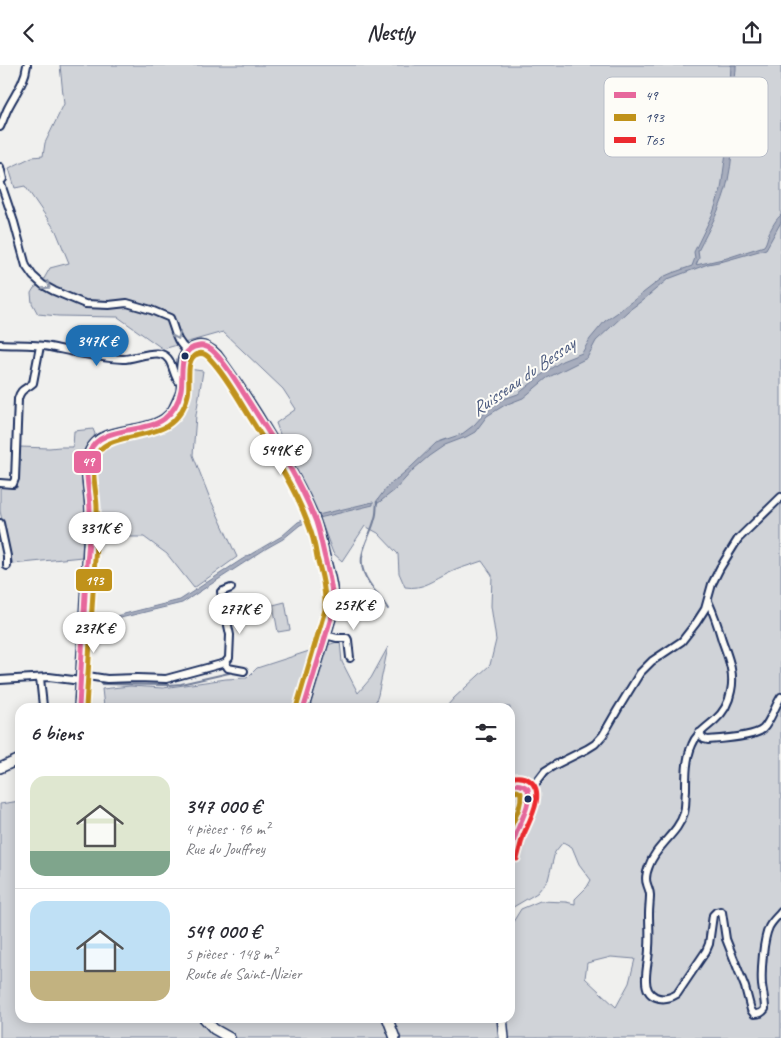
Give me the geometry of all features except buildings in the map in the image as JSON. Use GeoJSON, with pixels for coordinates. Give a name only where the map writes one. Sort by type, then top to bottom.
{"type":"FeatureCollection","features":[{"type":"Feature","properties":{"kind":"main road"},"geometry":{"type":"LineString","coordinates":[[79,703],[90,511],[86,467],[89,453],[96,442],[106,435],[153,425],[168,415],[179,399],[184,355],[198,346],[202,346],[212,350],[217,355],[250,402],[298,482],[318,527],[332,588],[332,611],[305,703]]}},
{"type":"Feature","properties":{"kind":"main road"},"geometry":{"type":"LineString","coordinates":[[0,767],[15,761]]}},
{"type":"Feature","properties":{"kind":"main road"},"geometry":{"type":"LineString","coordinates":[[515,783],[523,784],[529,792],[528,803],[515,840]]}},
{"type":"Feature","properties":{"kind":"main road"},"geometry":{"type":"LineString","coordinates":[[208,1023],[214,1029],[230,1038]]}},
{"type":"Feature","properties":{"kind":"main road"},"geometry":{"type":"LineString","coordinates":[[389,1023],[395,1038]]}},
{"type":"Feature","properties":{"kind":"main road"},"geometry":{"type":"LineString","coordinates":[[503,1023],[504,1038]]}},
{"type":"Feature","properties":{"kind":"street"},"geometry":{"type":"LineString","coordinates":[[0,127],[8,108],[23,82],[27,65]]}},
{"type":"Feature","properties":{"kind":"street"},"geometry":{"type":"LineString","coordinates":[[0,167],[3,179],[0,181],[14,221],[26,266],[33,276],[43,285],[54,291],[85,304],[109,305],[127,303],[170,318],[178,340],[184,349],[188,351]]}},
{"type":"Feature","properties":{"kind":"street"},"geometry":{"type":"LineString","coordinates":[[0,344],[48,346],[78,354],[122,359],[155,353],[161,354],[170,361],[178,382],[182,384]]}},
{"type":"Feature","properties":{"kind":"street"},"geometry":{"type":"LineString","coordinates":[[0,483],[12,484],[15,479],[19,393],[22,389],[33,383],[40,346]]}},
{"type":"Feature","properties":{"kind":"street"},"geometry":{"type":"LineString","coordinates":[[529,792],[545,771],[587,749],[600,738],[640,673],[652,661],[688,635],[701,616],[708,601],[712,583],[738,539],[781,497]]}},
{"type":"Feature","properties":{"kind":"street"},"geometry":{"type":"LineString","coordinates":[[0,523],[7,556],[7,566]]}},
{"type":"Feature","properties":{"kind":"street"},"geometry":{"type":"LineString","coordinates":[[0,680],[49,677],[166,679],[224,663],[229,658],[230,635],[221,592],[231,588]]}},
{"type":"Feature","properties":{"kind":"street"},"geometry":{"type":"LineString","coordinates":[[708,601],[728,656],[732,675],[732,687],[729,699],[722,712],[716,720],[700,733],[692,745],[686,783],[684,815],[677,829],[655,855],[648,868],[646,883],[650,896],[646,984],[650,994],[664,999],[671,998],[677,994],[706,951],[709,944],[713,915],[720,911],[722,912],[726,939],[745,987],[751,1010],[754,1014],[759,1014],[765,1009],[762,973],[766,936],[771,924],[781,912]]}},
{"type":"Feature","properties":{"kind":"street"},"geometry":{"type":"LineString","coordinates":[[325,635],[347,639],[350,658]]}},
{"type":"Feature","properties":{"kind":"street"},"geometry":{"type":"LineString","coordinates":[[224,663],[228,668],[244,671]]}},
{"type":"Feature","properties":{"kind":"street"},"geometry":{"type":"LineString","coordinates":[[40,678],[43,703]]}},
{"type":"Feature","properties":{"kind":"street"},"geometry":{"type":"LineString","coordinates":[[700,733],[704,739],[708,740],[759,732],[764,728],[781,697]]}},
{"type":"Feature","properties":{"kind":"shaded area"},"geometry":{"type":"Polygon","coordinates":[[[60,65],[781,65],[781,1038],[0,1038],[0,804],[15,802],[15,1023],[515,1023],[515,919],[521,909],[540,901],[575,904],[575,899],[591,880],[579,864],[572,847],[563,842],[555,852],[548,880],[537,893],[515,906],[515,703],[450,703],[490,665],[496,640],[491,606],[492,575],[482,561],[453,571],[423,586],[405,587],[399,573],[398,554],[378,533],[365,526],[342,561],[333,553],[316,508],[279,442],[281,437],[276,423],[296,409],[283,389],[223,332],[163,349],[118,317],[38,314],[32,303],[31,293],[34,288],[41,284],[50,268],[69,263],[56,231],[25,186],[15,188],[9,168],[32,157],[43,156],[45,143],[64,104],[60,65]],[[611,957],[587,963],[585,978],[616,1007],[629,983],[635,959],[611,957]]]}},
{"type":"Feature","properties":{"kind":"shaded area"},"geometry":{"type":"Polygon","coordinates":[[[188,369],[203,371],[196,415],[193,455],[209,496],[237,557],[194,588],[167,554],[144,537],[98,537],[82,557],[13,564],[0,511],[0,487],[17,488],[20,447],[73,447],[74,431],[93,429],[95,434],[93,439],[124,437],[157,427],[182,401],[188,369]]]}},
{"type":"Feature","properties":{"kind":"shaded area"},"geometry":{"type":"Polygon","coordinates":[[[285,602],[290,630],[278,632],[273,605],[285,602]]]}},
{"type":"Feature","properties":{"kind":"shaded area"},"geometry":{"type":"Polygon","coordinates":[[[340,641],[342,662],[358,693],[371,678],[388,647],[375,703],[104,703],[102,689],[130,686],[163,688],[247,678],[257,668],[340,641]]]}},
{"type":"Feature","properties":{"kind":"water"},"geometry":{"type":"Polygon","coordinates":[[[731,65],[736,65],[735,77],[730,77],[731,65]]]}},
{"type":"Feature","properties":{"kind":"water"},"geometry":{"type":"Polygon","coordinates":[[[725,157],[731,157],[723,199],[698,251],[699,258],[696,265],[727,258],[764,246],[769,233],[781,215],[781,222],[766,249],[708,264],[668,279],[628,311],[596,341],[587,358],[547,378],[523,398],[505,405],[487,416],[475,432],[445,445],[429,456],[395,490],[377,504],[376,502],[387,487],[436,443],[462,434],[474,425],[495,402],[518,394],[562,361],[582,353],[590,339],[605,321],[665,276],[692,266],[695,258],[694,252],[713,213],[721,189],[725,157]]]}},
{"type":"Feature","properties":{"kind":"water"},"geometry":{"type":"Polygon","coordinates":[[[373,502],[373,505],[319,518],[318,515],[373,502]]]}},
{"type":"Feature","properties":{"kind":"water"},"geometry":{"type":"Polygon","coordinates":[[[311,517],[312,520],[300,525],[283,539],[182,603],[100,623],[87,621],[88,619],[100,620],[180,600],[282,536],[298,522],[311,517]]]}},
{"type":"Feature","properties":{"kind":"waterway"},"geometry":{"type":"LineString","coordinates":[[377,502],[376,516],[363,552],[362,566],[369,582],[388,609]]}},
{"type":"Feature","properties":{"kind":"waterway"},"geometry":{"type":"LineString","coordinates":[[101,684],[181,684],[229,673]]}},
{"type":"Feature","properties":{"kind":"transit line","name":"49"},"geometry":{"type":"LineString","coordinates":[[79,703],[90,527],[87,473],[90,451],[95,443],[103,437],[146,426],[164,419],[175,406],[180,394],[184,357],[192,348],[199,346],[208,348],[215,353],[237,382],[294,475],[317,527],[330,581],[332,610],[305,703]]}},
{"type":"Feature","properties":{"kind":"transit line","name":"193"},"geometry":{"type":"LineString","coordinates":[[86,703],[97,525],[95,458],[103,447],[111,443],[160,430],[174,420],[183,408],[188,395],[189,365],[194,356],[200,354],[208,357],[221,373],[273,454],[295,494],[313,539],[323,583],[325,610],[298,703]]}},
{"type":"Feature","properties":{"kind":"transit line","name":"T65"},"geometry":{"type":"LineString","coordinates":[[515,777],[529,780],[534,785],[537,799],[523,836],[517,859]]}},
{"type":"Feature","properties":{"kind":"transit line","name":"49"},"geometry":{"type":"LineString","coordinates":[[515,785],[524,786],[528,789],[529,795],[527,807],[515,837]]}},
{"type":"Feature","properties":{"kind":"transit line","name":"193"},"geometry":{"type":"LineString","coordinates":[[515,792],[521,793],[521,798],[515,818]]}},
{"type":"Feature","properties":{"kind":"water label","name":"Ruisseau du Bessay"},"geometry":{"type":"Point","coordinates":[523,377]}}]}
